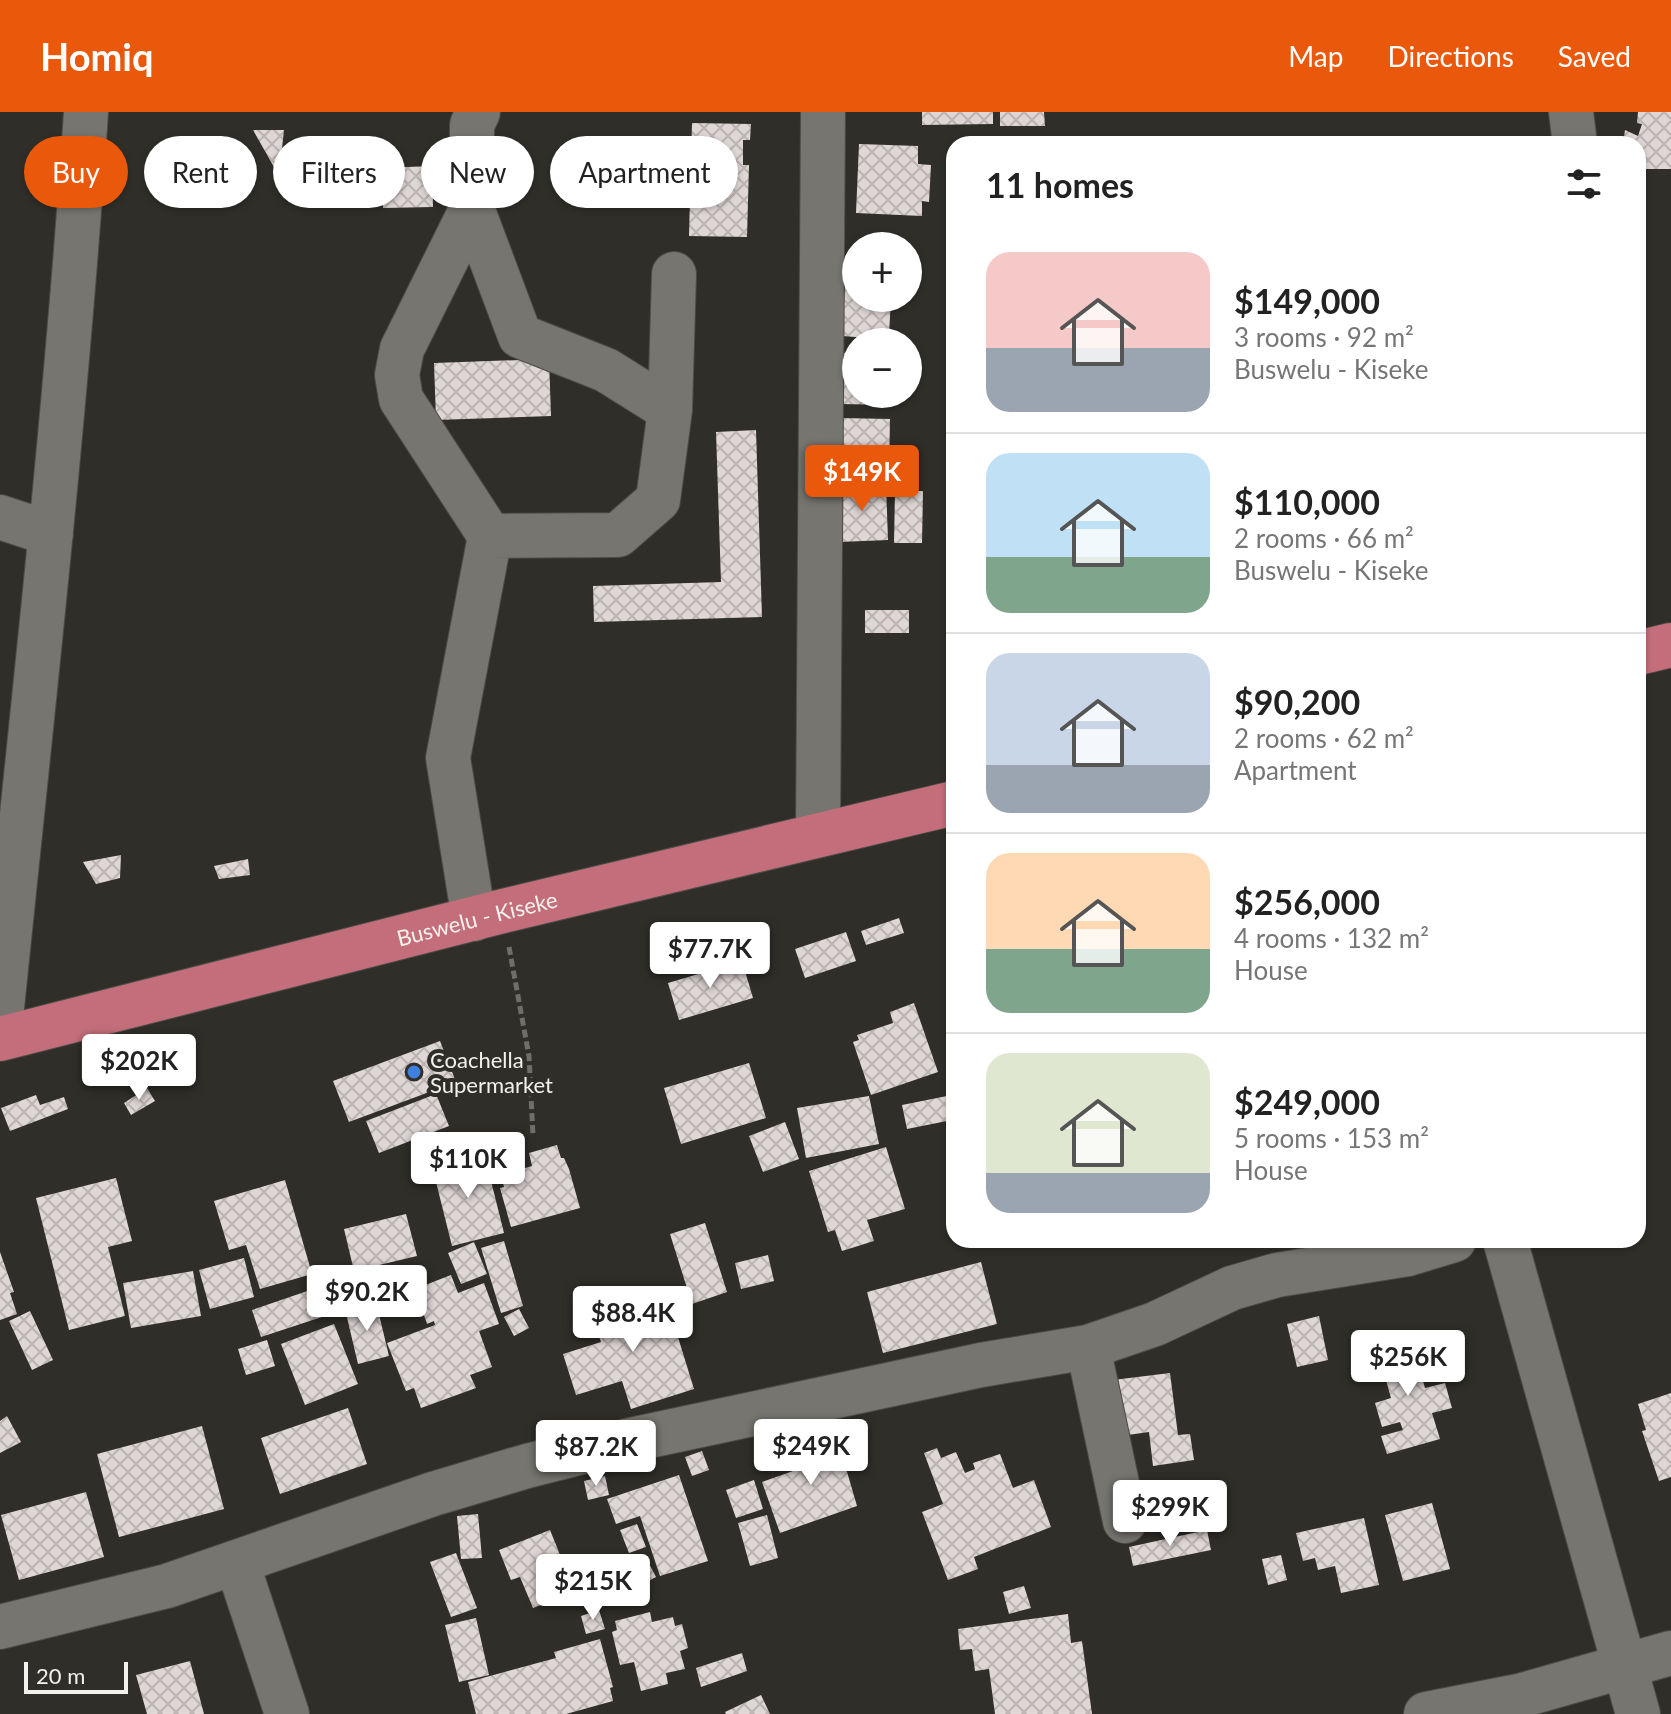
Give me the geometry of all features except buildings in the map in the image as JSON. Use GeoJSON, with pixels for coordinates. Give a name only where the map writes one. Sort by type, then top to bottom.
{"type":"FeatureCollection","features":[{"type":"Feature","properties":{"kind":"main road"},"geometry":{"type":"LineString","coordinates":[[1646,651],[1671,645]]}},
{"type":"Feature","properties":{"kind":"main road","name":"Buswelu - Kiseke"},"geometry":{"type":"LineString","coordinates":[[0,1039],[818,833],[946,805]]}},
{"type":"Feature","properties":{"kind":"street"},"geometry":{"type":"LineString","coordinates":[[0,1027],[51,534],[86,112]]}},
{"type":"Feature","properties":{"kind":"street"},"geometry":{"type":"LineString","coordinates":[[472,136],[472,125],[478,112]]}},
{"type":"Feature","properties":{"kind":"street"},"geometry":{"type":"LineString","coordinates":[[818,833],[823,112]]}},
{"type":"Feature","properties":{"kind":"street"},"geometry":{"type":"LineString","coordinates":[[1571,112],[1574,136]]}},
{"type":"Feature","properties":{"kind":"street"},"geometry":{"type":"LineString","coordinates":[[472,208],[520,336],[606,370],[670,410]]}},
{"type":"Feature","properties":{"kind":"street"},"geometry":{"type":"LineString","coordinates":[[472,208],[402,349],[397,375],[401,399],[490,536],[448,758],[488,915]]}},
{"type":"Feature","properties":{"kind":"street"},"geometry":{"type":"LineString","coordinates":[[490,536],[618,535],[658,500],[670,410],[674,274]]}},
{"type":"Feature","properties":{"kind":"street"},"geometry":{"type":"LineString","coordinates":[[0,517],[51,534]]}},
{"type":"Feature","properties":{"kind":"street"},"geometry":{"type":"LineString","coordinates":[[0,1627],[167,1586],[433,1494],[541,1462],[981,1365],[1088,1347],[1155,1324],[1232,1288],[1277,1275],[1408,1254],[1428,1248]]}},
{"type":"Feature","properties":{"kind":"street"},"geometry":{"type":"LineString","coordinates":[[1507,1248],[1638,1714]]}},
{"type":"Feature","properties":{"kind":"street"},"geometry":{"type":"LineString","coordinates":[[1088,1347],[1125,1521]]}},
{"type":"Feature","properties":{"kind":"street"},"geometry":{"type":"LineString","coordinates":[[237,1563],[287,1714]]}},
{"type":"Feature","properties":{"kind":"street"},"geometry":{"type":"LineString","coordinates":[[1426,1714],[1523,1695],[1671,1653]]}},
{"type":"Feature","properties":{"kind":"path"},"geometry":{"type":"LineString","coordinates":[[488,915],[529,1056],[533,1136]]}},
{"type":"Feature","properties":{"kind":"place","name":"Coachella Supermarket"},"geometry":{"type":"Point","coordinates":[414,1072]}}]}
